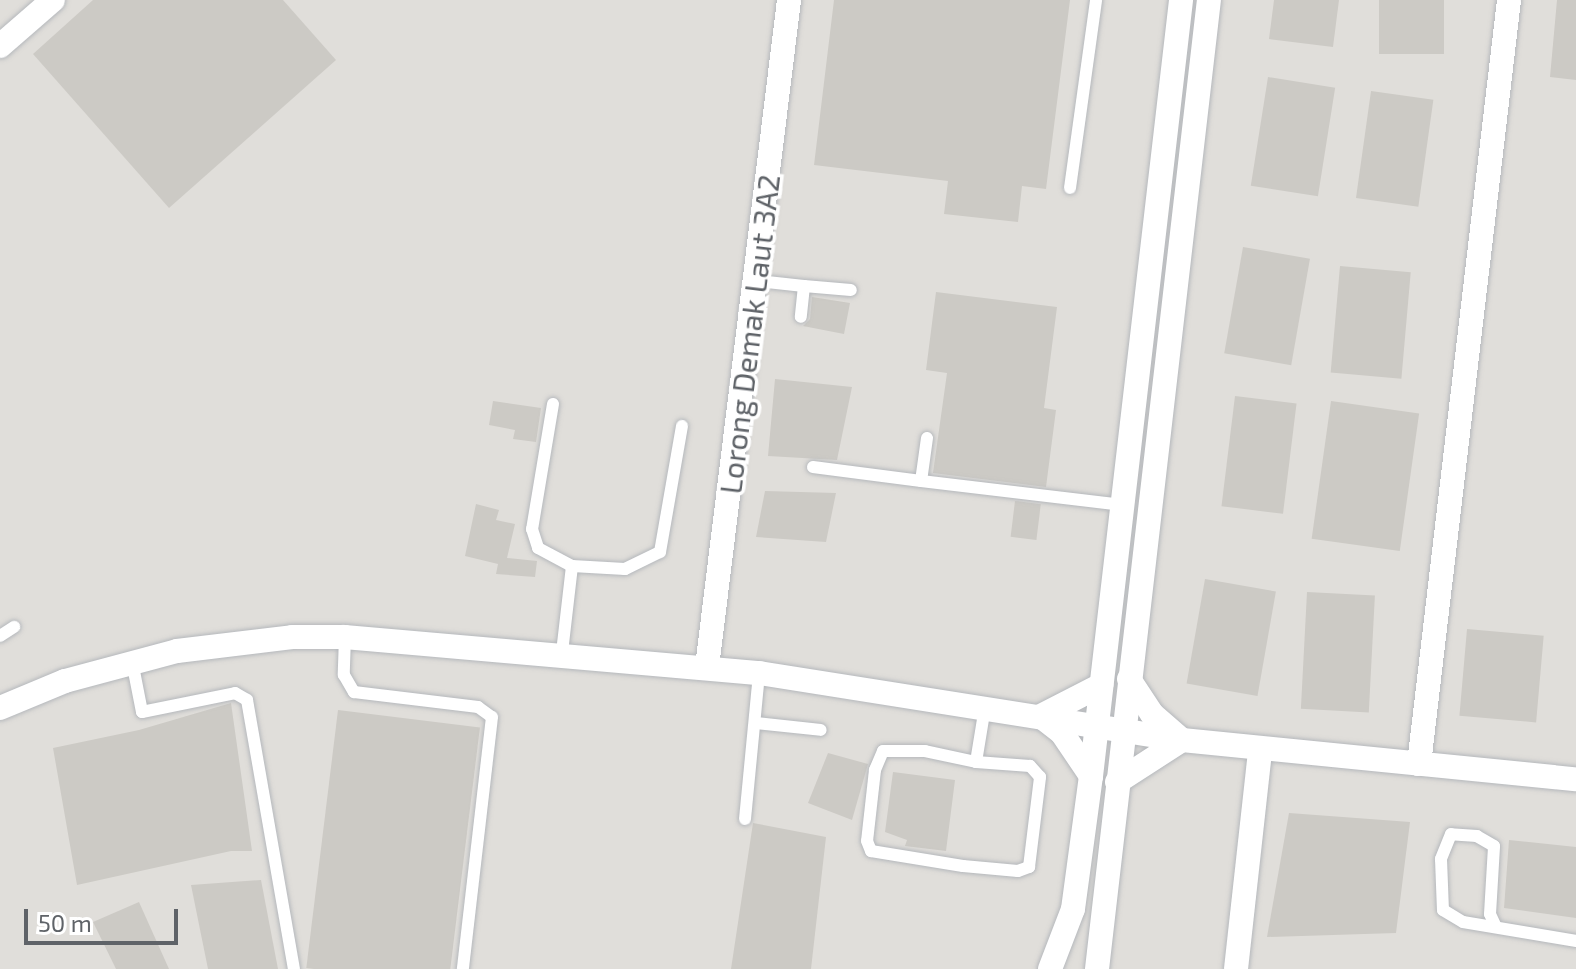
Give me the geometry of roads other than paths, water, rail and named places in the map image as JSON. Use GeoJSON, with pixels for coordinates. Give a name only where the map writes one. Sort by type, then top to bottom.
{"type":"FeatureCollection","features":[{"type":"Feature","properties":{"kind":"street"},"geometry":{"type":"LineString","coordinates":[[0,46],[53,0]]}},
{"type":"Feature","properties":{"kind":"street","name":"Lorong Demak Laut 3A2"},"geometry":{"type":"LineString","coordinates":[[707,667],[758,281],[789,0]]}},
{"type":"Feature","properties":{"kind":"street"},"geometry":{"type":"LineString","coordinates":[[1050,969],[1073,909],[1091,776],[1181,0]]}},
{"type":"Feature","properties":{"kind":"street"},"geometry":{"type":"LineString","coordinates":[[1097,969],[1209,0]]}},
{"type":"Feature","properties":{"kind":"street"},"geometry":{"type":"LineString","coordinates":[[1419,764],[1509,0]]}},
{"type":"Feature","properties":{"kind":"street"},"geometry":{"type":"LineString","coordinates":[[0,708],[132,661],[210,645],[345,637],[562,652],[707,667],[985,707],[1182,740],[1576,779]]}},
{"type":"Feature","properties":{"kind":"street"},"geometry":{"type":"LineString","coordinates":[[1129,679],[1158,720],[1182,740]]}},
{"type":"Feature","properties":{"kind":"street"},"geometry":{"type":"LineString","coordinates":[[1041,716],[1101,685]]}},
{"type":"Feature","properties":{"kind":"street"},"geometry":{"type":"LineString","coordinates":[[1041,716],[1062,733],[1091,776]]}},
{"type":"Feature","properties":{"kind":"street"},"geometry":{"type":"LineString","coordinates":[[1117,782],[1182,740]]}},
{"type":"Feature","properties":{"kind":"street"},"geometry":{"type":"LineString","coordinates":[[1236,969],[1260,750]]}},
{"type":"Feature","properties":{"kind":"lane"},"geometry":{"type":"LineString","coordinates":[[1070,188],[1096,0]]}},
{"type":"Feature","properties":{"kind":"lane"},"geometry":{"type":"LineString","coordinates":[[758,281],[851,290]]}},
{"type":"Feature","properties":{"kind":"lane"},"geometry":{"type":"LineString","coordinates":[[801,317],[804,286]]}},
{"type":"Feature","properties":{"kind":"lane"},"geometry":{"type":"LineString","coordinates":[[553,404],[532,529],[538,548],[572,566],[640,567],[660,552],[682,426]]}},
{"type":"Feature","properties":{"kind":"lane"},"geometry":{"type":"LineString","coordinates":[[921,481],[927,438]]}},
{"type":"Feature","properties":{"kind":"lane"},"geometry":{"type":"LineString","coordinates":[[813,467],[1121,505]]}},
{"type":"Feature","properties":{"kind":"lane"},"geometry":{"type":"LineString","coordinates":[[562,652],[572,566]]}},
{"type":"Feature","properties":{"kind":"lane"},"geometry":{"type":"LineString","coordinates":[[0,636],[14,627]]}},
{"type":"Feature","properties":{"kind":"lane"},"geometry":{"type":"LineString","coordinates":[[345,637],[344,675],[354,692],[478,707],[492,717],[463,969]]}},
{"type":"Feature","properties":{"kind":"lane"},"geometry":{"type":"LineString","coordinates":[[132,661],[142,712],[235,693],[247,700],[294,969]]}},
{"type":"Feature","properties":{"kind":"lane"},"geometry":{"type":"LineString","coordinates":[[745,819],[759,673]]}},
{"type":"Feature","properties":{"kind":"lane"},"geometry":{"type":"LineString","coordinates":[[976,762],[985,707]]}},
{"type":"Feature","properties":{"kind":"lane"},"geometry":{"type":"LineString","coordinates":[[756,723],[821,730]]}},
{"type":"Feature","properties":{"kind":"lane"},"geometry":{"type":"LineString","coordinates":[[883,751],[925,751],[976,762],[1030,766],[1039,771],[1036,832],[1026,870],[871,851],[867,841],[875,770],[883,751]]}},
{"type":"Feature","properties":{"kind":"lane"},"geometry":{"type":"LineString","coordinates":[[1496,927],[1490,914],[1494,846],[1477,836],[1451,834],[1441,859],[1443,910],[1463,922],[1576,941]]}}]}
